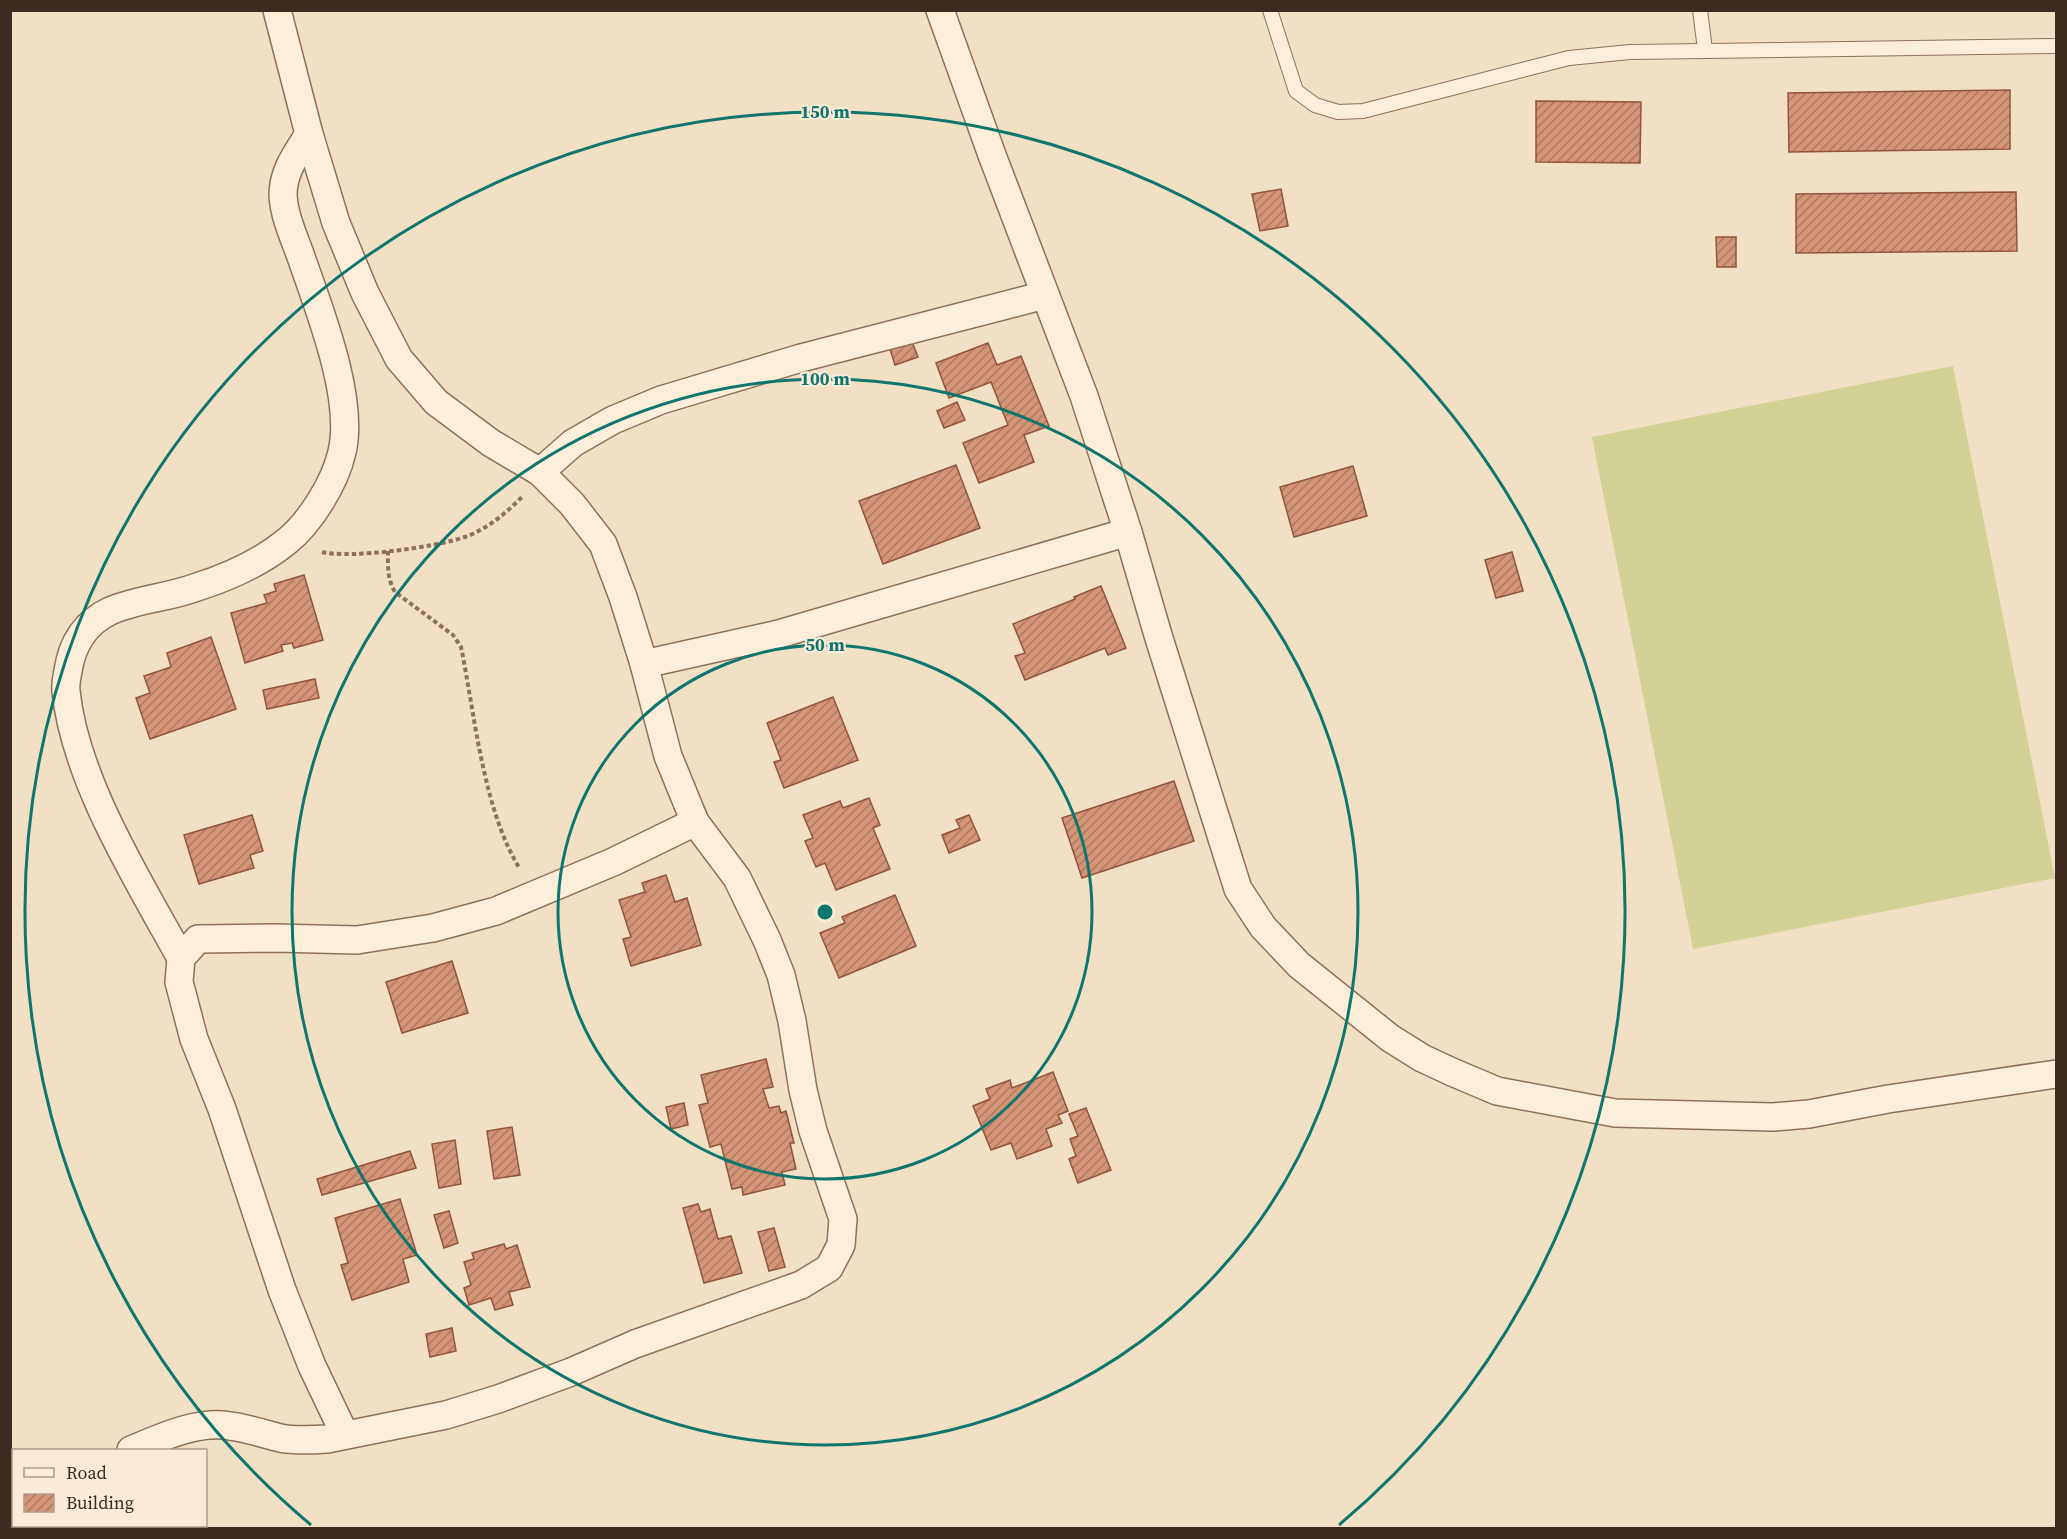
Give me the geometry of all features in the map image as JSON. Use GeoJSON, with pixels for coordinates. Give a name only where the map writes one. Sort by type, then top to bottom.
{"type":"FeatureCollection","features":[{"type":"Feature","properties":{"kind":"street"},"geometry":{"type":"LineString","coordinates":[[134,1449],[171,1435],[210,1426],[229,1425],[283,1439],[309,1441],[446,1415],[498,1399],[571,1372],[635,1344],[801,1285],[829,1268],[841,1245],[843,1219],[813,1131],[781,975],[737,878],[695,822],[668,756],[644,664],[603,544],[572,504],[540,472],[491,443],[436,402],[399,359],[365,293],[336,223],[309,134],[277,10]]}},
{"type":"Feature","properties":{"kind":"street"},"geometry":{"type":"LineString","coordinates":[[940,10],[1084,396],[1238,889],[1263,927],[1299,964],[1390,1038],[1422,1058],[1497,1091],[1615,1113],[1773,1117],[1809,1114],[1888,1099],[2056,1074]]}},
{"type":"Feature","properties":{"kind":"street"},"geometry":{"type":"LineString","coordinates":[[181,958],[140,884],[98,799],[76,740],[66,688],[71,653],[82,631],[109,611],[193,589],[245,568],[287,542],[314,511],[336,476],[343,449],[345,418],[338,374],[325,326],[286,215],[283,194],[286,175],[292,159],[309,134]]}},
{"type":"Feature","properties":{"kind":"street"},"geometry":{"type":"LineString","coordinates":[[540,472],[573,443],[613,420],[661,400],[801,358],[1045,295]]}},
{"type":"Feature","properties":{"kind":"street"},"geometry":{"type":"LineString","coordinates":[[644,664],[779,634],[1128,532]]}},
{"type":"Feature","properties":{"kind":"street"},"geometry":{"type":"LineString","coordinates":[[345,1435],[312,1366],[282,1290],[222,1109],[195,1040],[178,982],[181,958],[198,939],[357,940],[433,928],[496,911],[613,862],[695,822]]}},
{"type":"Feature","properties":{"kind":"lane"},"geometry":{"type":"LineString","coordinates":[[1270,10],[1296,91],[1315,105],[1338,112],[1363,111],[1569,58],[1630,52],[2056,46]]}},
{"type":"Feature","properties":{"kind":"lane"},"geometry":{"type":"LineString","coordinates":[[1700,10],[1705,50]]}},
{"type":"Feature","properties":{"kind":"path"},"geometry":{"type":"LineString","coordinates":[[287,542],[327,554],[388,551],[438,544],[465,537],[490,525],[507,512],[524,495],[540,472]]}},
{"type":"Feature","properties":{"kind":"path"},"geometry":{"type":"LineString","coordinates":[[388,551],[390,585],[395,592],[453,635],[461,647],[491,801],[505,840],[536,894]]}},
{"type":"Feature","properties":{"kind":"green space"},"geometry":{"type":"Polygon","coordinates":[[[1953,366],[2055,878],[1693,949],[1592,437],[1953,366]]]}},
{"type":"Feature","properties":{"kind":"building"},"geometry":{"type":"Polygon","coordinates":[[[2010,90],[2010,149],[1789,152],[1788,93],[2010,90]]]}},
{"type":"Feature","properties":{"kind":"building"},"geometry":{"type":"Polygon","coordinates":[[[1536,101],[1641,102],[1640,163],[1536,162],[1536,101]]]}},
{"type":"Feature","properties":{"kind":"building"},"geometry":{"type":"Polygon","coordinates":[[[1281,189],[1288,226],[1260,231],[1252,194],[1281,189]]]}},
{"type":"Feature","properties":{"kind":"building"},"geometry":{"type":"Polygon","coordinates":[[[2016,192],[2017,251],[1796,253],[1796,194],[2016,192]]]}},
{"type":"Feature","properties":{"kind":"building"},"geometry":{"type":"Polygon","coordinates":[[[1716,237],[1736,237],[1736,267],[1717,267],[1716,237]]]}},
{"type":"Feature","properties":{"kind":"building"},"geometry":{"type":"Polygon","coordinates":[[[911,339],[918,357],[895,365],[889,346],[911,339]]]}},
{"type":"Feature","properties":{"kind":"building"},"geometry":{"type":"Polygon","coordinates":[[[988,343],[997,365],[1021,356],[1049,426],[1024,435],[1034,462],[979,483],[963,443],[1008,425],[991,382],[949,398],[936,363],[988,343]]]}},
{"type":"Feature","properties":{"kind":"building"},"geometry":{"type":"Polygon","coordinates":[[[957,402],[965,420],[944,428],[937,411],[957,402]]]}},
{"type":"Feature","properties":{"kind":"building"},"geometry":{"type":"Polygon","coordinates":[[[956,465],[980,528],[883,564],[859,501],[956,465]]]}},
{"type":"Feature","properties":{"kind":"building"},"geometry":{"type":"Polygon","coordinates":[[[1353,466],[1367,516],[1294,537],[1280,487],[1353,466]]]}},
{"type":"Feature","properties":{"kind":"building"},"geometry":{"type":"Polygon","coordinates":[[[1512,552],[1523,591],[1496,598],[1485,560],[1512,552]]]}},
{"type":"Feature","properties":{"kind":"building"},"geometry":{"type":"Polygon","coordinates":[[[304,575],[323,640],[294,648],[292,643],[281,645],[283,651],[245,663],[231,613],[267,603],[264,595],[276,591],[274,584],[304,575]]]}},
{"type":"Feature","properties":{"kind":"building"},"geometry":{"type":"Polygon","coordinates":[[[1101,586],[1126,648],[1108,655],[1105,648],[1025,680],[1015,656],[1025,653],[1013,624],[1101,586]]]}},
{"type":"Feature","properties":{"kind":"building"},"geometry":{"type":"Polygon","coordinates":[[[211,637],[236,709],[150,739],[136,698],[150,693],[144,676],[171,667],[167,653],[211,637]]]}},
{"type":"Feature","properties":{"kind":"building"},"geometry":{"type":"Polygon","coordinates":[[[315,679],[319,698],[267,709],[263,690],[315,679]]]}},
{"type":"Feature","properties":{"kind":"building"},"geometry":{"type":"Polygon","coordinates":[[[833,697],[858,760],[784,788],[774,762],[781,760],[767,723],[833,697]]]}},
{"type":"Feature","properties":{"kind":"building"},"geometry":{"type":"Polygon","coordinates":[[[1174,781],[1194,841],[1082,878],[1062,818],[1174,781]]]}},
{"type":"Feature","properties":{"kind":"building"},"geometry":{"type":"Polygon","coordinates":[[[869,798],[880,825],[873,828],[890,869],[836,890],[825,863],[816,867],[805,841],[813,838],[803,815],[840,801],[843,808],[869,798]]]}},
{"type":"Feature","properties":{"kind":"building"},"geometry":{"type":"Polygon","coordinates":[[[252,815],[263,851],[250,855],[254,868],[199,884],[184,835],[252,815]]]}},
{"type":"Feature","properties":{"kind":"building"},"geometry":{"type":"Polygon","coordinates":[[[969,815],[980,840],[949,853],[942,835],[960,828],[956,820],[969,815]]]}},
{"type":"Feature","properties":{"kind":"building"},"geometry":{"type":"Polygon","coordinates":[[[666,875],[675,902],[687,898],[701,945],[631,966],[623,939],[631,937],[619,900],[645,892],[642,883],[666,875]]]}},
{"type":"Feature","properties":{"kind":"building"},"geometry":{"type":"Polygon","coordinates":[[[895,895],[916,946],[839,978],[820,933],[845,923],[842,917],[895,895]]]}},
{"type":"Feature","properties":{"kind":"building"},"geometry":{"type":"Polygon","coordinates":[[[452,961],[468,1013],[402,1033],[386,982],[452,961]]]}},
{"type":"Feature","properties":{"kind":"building"},"geometry":{"type":"Polygon","coordinates":[[[766,1059],[773,1087],[763,1089],[769,1108],[779,1106],[781,1113],[786,1111],[794,1143],[790,1143],[796,1169],[782,1172],[785,1185],[743,1195],[742,1187],[732,1189],[721,1144],[710,1147],[699,1105],[708,1103],[701,1075],[766,1059]]]}},
{"type":"Feature","properties":{"kind":"building"},"geometry":{"type":"Polygon","coordinates":[[[1053,1072],[1068,1111],[1058,1115],[1062,1123],[1046,1129],[1052,1146],[1017,1159],[1011,1143],[991,1150],[973,1106],[990,1099],[986,1089],[1010,1080],[1012,1088],[1053,1072]]]}},
{"type":"Feature","properties":{"kind":"building"},"geometry":{"type":"Polygon","coordinates":[[[684,1103],[688,1125],[671,1129],[666,1107],[684,1103]]]}},
{"type":"Feature","properties":{"kind":"building"},"geometry":{"type":"Polygon","coordinates":[[[1086,1108],[1111,1170],[1078,1183],[1069,1159],[1076,1156],[1070,1139],[1078,1136],[1069,1114],[1086,1108]]]}},
{"type":"Feature","properties":{"kind":"building"},"geometry":{"type":"Polygon","coordinates":[[[512,1127],[520,1175],[494,1179],[487,1131],[512,1127]]]}},
{"type":"Feature","properties":{"kind":"building"},"geometry":{"type":"Polygon","coordinates":[[[455,1140],[461,1184],[439,1188],[432,1144],[455,1140]]]}},
{"type":"Feature","properties":{"kind":"building"},"geometry":{"type":"Polygon","coordinates":[[[410,1151],[416,1168],[322,1195],[317,1179],[410,1151]]]}},
{"type":"Feature","properties":{"kind":"building"},"geometry":{"type":"Polygon","coordinates":[[[400,1199],[417,1255],[403,1259],[409,1282],[352,1300],[341,1265],[348,1263],[335,1218],[400,1199]]]}},
{"type":"Feature","properties":{"kind":"building"},"geometry":{"type":"Polygon","coordinates":[[[698,1204],[701,1212],[710,1209],[718,1239],[731,1236],[742,1273],[704,1283],[683,1208],[698,1204]]]}},
{"type":"Feature","properties":{"kind":"building"},"geometry":{"type":"Polygon","coordinates":[[[449,1211],[458,1243],[444,1248],[434,1215],[449,1211]]]}},
{"type":"Feature","properties":{"kind":"building"},"geometry":{"type":"Polygon","coordinates":[[[774,1228],[785,1267],[769,1271],[758,1232],[774,1228]]]}},
{"type":"Feature","properties":{"kind":"building"},"geometry":{"type":"Polygon","coordinates":[[[504,1244],[506,1249],[517,1245],[530,1287],[509,1292],[513,1305],[495,1310],[491,1298],[469,1305],[464,1288],[471,1285],[464,1262],[474,1259],[472,1253],[504,1244]]]}},
{"type":"Feature","properties":{"kind":"building"},"geometry":{"type":"Polygon","coordinates":[[[452,1328],[456,1351],[430,1357],[426,1334],[452,1328]]]}}]}
